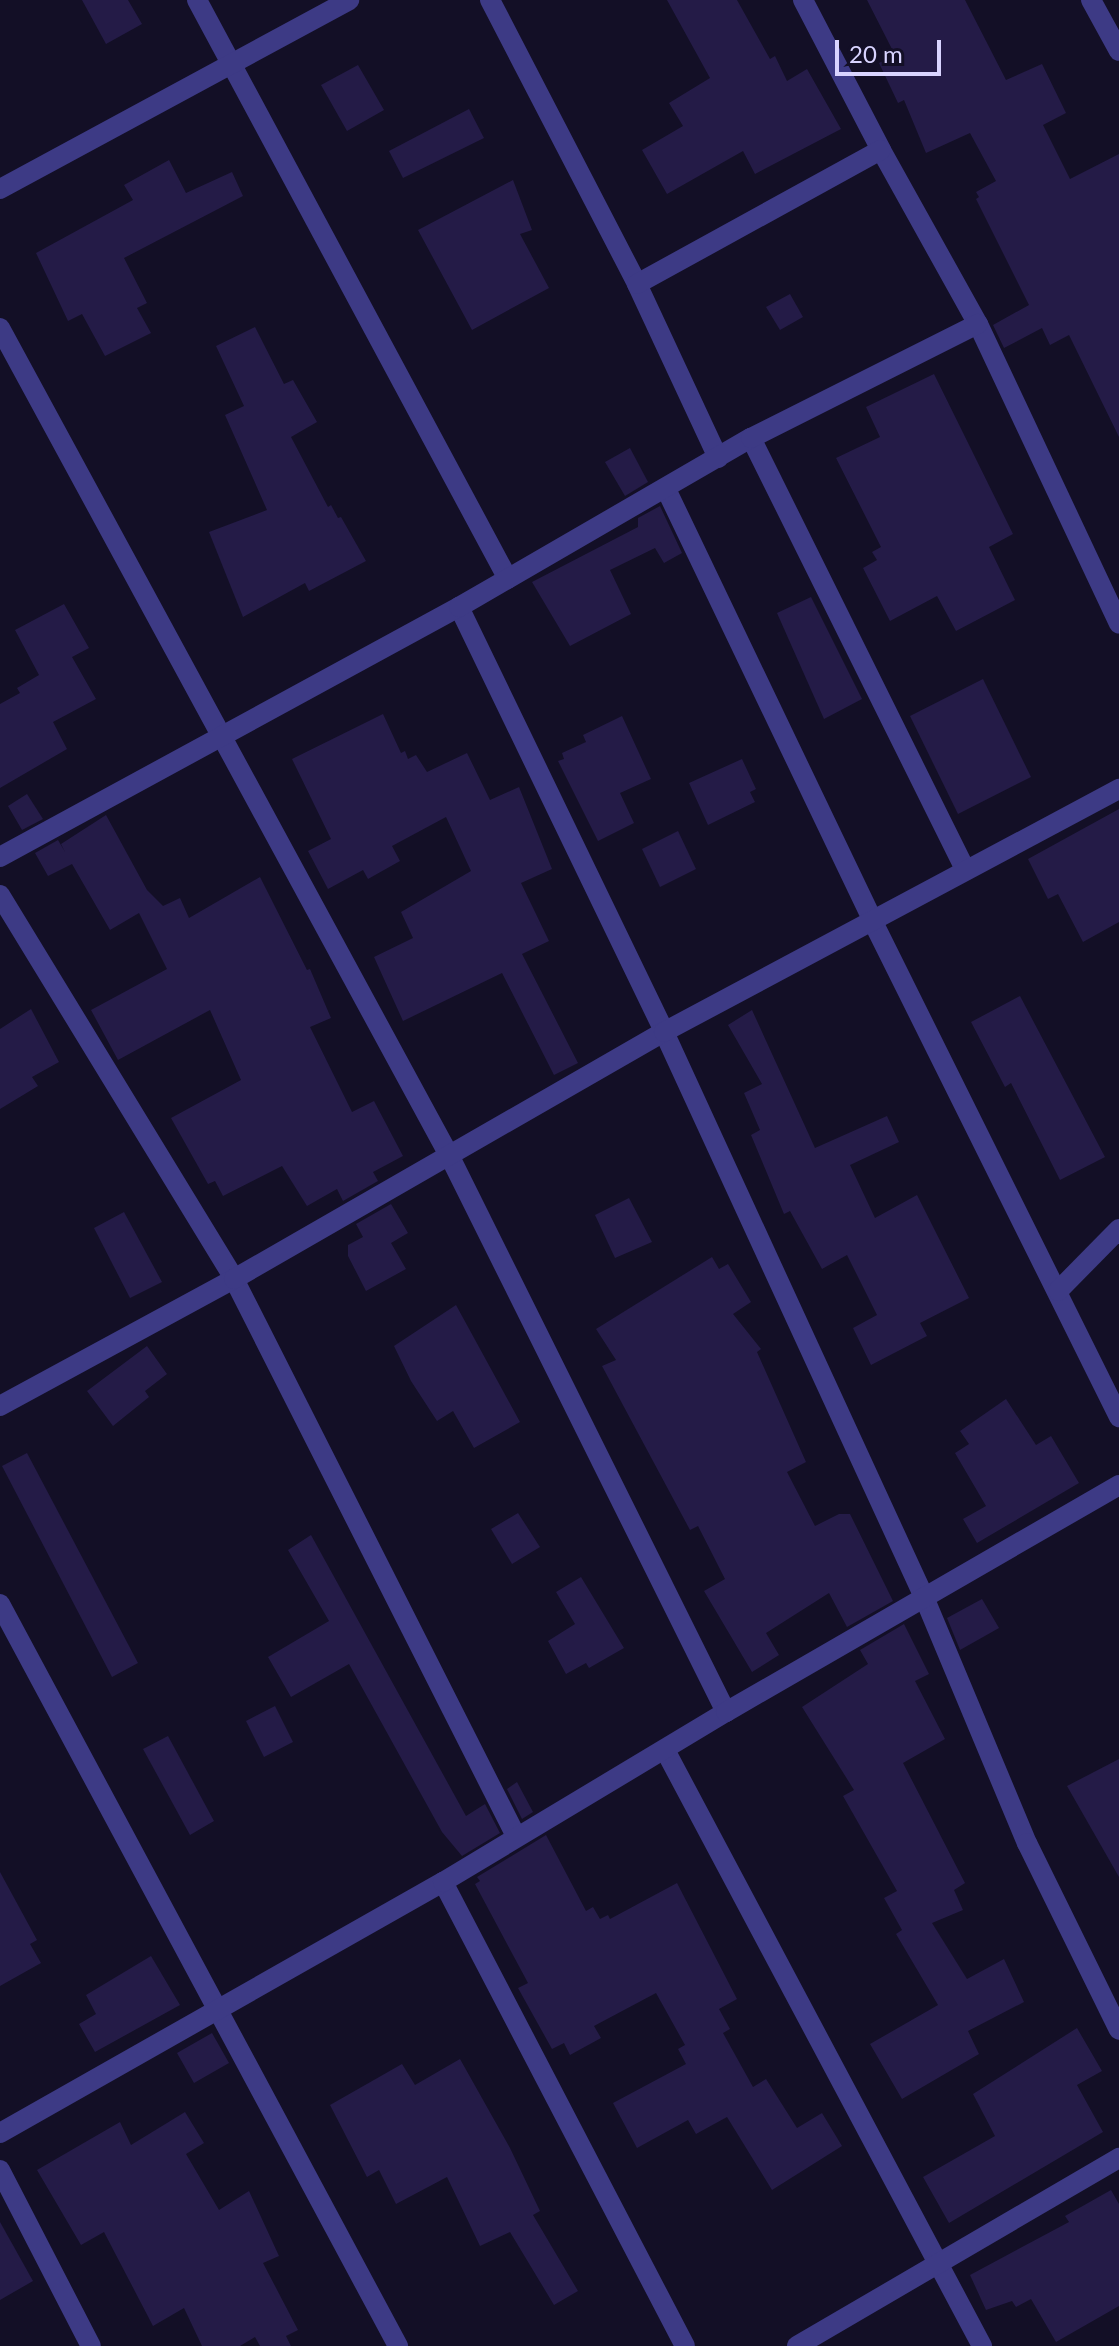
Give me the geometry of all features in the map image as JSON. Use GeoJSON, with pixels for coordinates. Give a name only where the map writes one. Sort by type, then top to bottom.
{"type":"FeatureCollection","features":[{"type":"Feature","properties":{"kind":"street"},"geometry":{"type":"LineString","coordinates":[[197,0],[508,579]]}},
{"type":"Feature","properties":{"kind":"street"},"geometry":{"type":"LineString","coordinates":[[0,189],[349,0]]}},
{"type":"Feature","properties":{"kind":"street"},"geometry":{"type":"LineString","coordinates":[[490,0],[637,284],[718,458]]}},
{"type":"Feature","properties":{"kind":"street"},"geometry":{"type":"LineString","coordinates":[[803,0],[881,150],[978,324],[1119,624]]}},
{"type":"Feature","properties":{"kind":"street"},"geometry":{"type":"LineString","coordinates":[[1091,0],[1119,51]]}},
{"type":"Feature","properties":{"kind":"street"},"geometry":{"type":"LineString","coordinates":[[637,284],[881,150]]}},
{"type":"Feature","properties":{"kind":"street"},"geometry":{"type":"LineString","coordinates":[[0,857],[459,607],[751,438],[978,324]]}},
{"type":"Feature","properties":{"kind":"street"},"geometry":{"type":"LineString","coordinates":[[0,328],[450,1157],[726,1712]]}},
{"type":"Feature","properties":{"kind":"street"},"geometry":{"type":"LineString","coordinates":[[751,438],[965,870]]}},
{"type":"Feature","properties":{"kind":"street"},"geometry":{"type":"LineString","coordinates":[[666,489],[873,922],[1119,1417]]}},
{"type":"Feature","properties":{"kind":"street"},"geometry":{"type":"LineString","coordinates":[[459,607],[664,1032],[924,1597],[1027,1843],[1119,2030]]}},
{"type":"Feature","properties":{"kind":"street"},"geometry":{"type":"LineString","coordinates":[[0,1406],[234,1279],[664,1032],[1119,789]]}},
{"type":"Feature","properties":{"kind":"street"},"geometry":{"type":"LineString","coordinates":[[0,895],[234,1279],[516,1836]]}},
{"type":"Feature","properties":{"kind":"street"},"geometry":{"type":"LineString","coordinates":[[1058,1291],[1119,1229]]}},
{"type":"Feature","properties":{"kind":"street"},"geometry":{"type":"LineString","coordinates":[[0,2133],[443,1882],[726,1712],[1119,1485]]}},
{"type":"Feature","properties":{"kind":"street"},"geometry":{"type":"LineString","coordinates":[[0,1604],[398,2346]]}},
{"type":"Feature","properties":{"kind":"street"},"geometry":{"type":"LineString","coordinates":[[665,1750],[982,2346]]}},
{"type":"Feature","properties":{"kind":"street"},"geometry":{"type":"LineString","coordinates":[[443,1882],[685,2346]]}},
{"type":"Feature","properties":{"kind":"street"},"geometry":{"type":"LineString","coordinates":[[797,2346],[1119,2158]]}},
{"type":"Feature","properties":{"kind":"street"},"geometry":{"type":"LineString","coordinates":[[0,2170],[91,2346]]}},
{"type":"Feature","properties":{"kind":"building"},"geometry":{"type":"Polygon","coordinates":[[[82,0],[128,0],[142,24],[106,44],[82,0]]]}},
{"type":"Feature","properties":{"kind":"building"},"geometry":{"type":"Polygon","coordinates":[[[667,0],[737,0],[770,59],[775,56],[787,81],[807,69],[841,129],[755,174],[743,151],[667,194],[642,150],[683,126],[669,103],[710,78],[667,0]]]}},
{"type":"Feature","properties":{"kind":"building"},"geometry":{"type":"Polygon","coordinates":[[[867,0],[965,0],[1006,80],[1042,64],[1066,113],[1043,125],[1070,179],[1119,154],[1119,437],[1069,335],[1050,345],[1042,328],[1004,348],[993,325],[1029,305],[976,199],[979,197],[976,192],[996,181],[970,133],[926,153],[904,100],[898,103],[879,63],[895,55],[867,0]]]}},
{"type":"Feature","properties":{"kind":"building"},"geometry":{"type":"Polygon","coordinates":[[[358,65],[384,110],[347,131],[321,85],[358,65]]]}},
{"type":"Feature","properties":{"kind":"building"},"geometry":{"type":"Polygon","coordinates":[[[469,109],[484,138],[403,178],[389,151],[469,109]]]}},
{"type":"Feature","properties":{"kind":"building"},"geometry":{"type":"Polygon","coordinates":[[[169,160],[186,193],[232,172],[243,196],[124,258],[147,303],[137,308],[151,333],[105,356],[82,314],[68,321],[36,253],[133,200],[124,185],[169,160]]]}},
{"type":"Feature","properties":{"kind":"building"},"geometry":{"type":"Polygon","coordinates":[[[513,180],[532,230],[520,234],[549,288],[472,330],[418,230],[513,180]]]}},
{"type":"Feature","properties":{"kind":"building"},"geometry":{"type":"Polygon","coordinates":[[[790,294],[803,317],[780,330],[766,307],[790,294]]]}},
{"type":"Feature","properties":{"kind":"building"},"geometry":{"type":"Polygon","coordinates":[[[255,327],[284,384],[293,380],[317,422],[291,437],[328,507],[331,505],[338,518],[341,517],[366,561],[309,591],[305,583],[243,617],[209,532],[267,510],[225,415],[244,406],[216,346],[255,327]]]}},
{"type":"Feature","properties":{"kind":"building"},"geometry":{"type":"Polygon","coordinates":[[[934,374],[1013,534],[989,547],[1015,600],[956,631],[937,596],[890,621],[863,568],[877,560],[872,552],[881,547],[836,458],[880,437],[866,407],[934,374]]]}},
{"type":"Feature","properties":{"kind":"building"},"geometry":{"type":"Polygon","coordinates":[[[630,448],[648,482],[625,496],[605,462],[630,448]]]}},
{"type":"Feature","properties":{"kind":"building"},"geometry":{"type":"Polygon","coordinates":[[[660,506],[682,553],[664,563],[655,548],[610,570],[631,614],[570,646],[532,582],[638,527],[638,518],[660,506]]]}},
{"type":"Feature","properties":{"kind":"building"},"geometry":{"type":"Polygon","coordinates":[[[811,597],[862,699],[824,719],[777,613],[811,597]]]}},
{"type":"Feature","properties":{"kind":"building"},"geometry":{"type":"Polygon","coordinates":[[[64,604],[89,648],[72,657],[96,699],[53,722],[67,749],[0,788],[0,704],[20,693],[17,688],[39,675],[15,630],[64,604]]]}},
{"type":"Feature","properties":{"kind":"building"},"geometry":{"type":"Polygon","coordinates":[[[983,679],[1031,777],[958,814],[910,716],[983,679]]]}},
{"type":"Feature","properties":{"kind":"building"},"geometry":{"type":"Polygon","coordinates":[[[383,714],[401,753],[405,751],[408,759],[416,755],[427,772],[467,753],[490,800],[519,787],[552,869],[521,883],[549,941],[522,954],[578,1063],[554,1075],[502,973],[403,1021],[374,957],[413,938],[401,912],[471,871],[446,817],[392,846],[400,861],[368,879],[363,870],[328,889],[308,851],[331,839],[292,759],[383,714]]]}},
{"type":"Feature","properties":{"kind":"building"},"geometry":{"type":"Polygon","coordinates":[[[622,716],[651,779],[620,793],[634,823],[598,841],[558,761],[564,759],[562,753],[586,742],[583,735],[622,716]]]}},
{"type":"Feature","properties":{"kind":"building"},"geometry":{"type":"Polygon","coordinates":[[[742,759],[756,789],[750,792],[755,802],[708,825],[689,783],[742,759]]]}},
{"type":"Feature","properties":{"kind":"building"},"geometry":{"type":"Polygon","coordinates":[[[27,794],[43,819],[22,830],[8,806],[27,794]]]}},
{"type":"Feature","properties":{"kind":"building"},"geometry":{"type":"Polygon","coordinates":[[[1119,809],[1119,922],[1083,942],[1058,894],[1048,899],[1028,859],[1119,809]]]}},
{"type":"Feature","properties":{"kind":"building"},"geometry":{"type":"Polygon","coordinates":[[[106,815],[147,890],[163,906],[180,898],[189,918],[260,877],[307,970],[310,969],[331,1018],[310,1027],[352,1112],[374,1101],[403,1156],[373,1172],[378,1181],[343,1201],[337,1189],[307,1206],[282,1166],[223,1196],[215,1181],[208,1184],[171,1118],[241,1080],[210,1010],[118,1060],[91,1010],[167,969],[139,913],[110,930],[72,864],[48,876],[35,853],[58,840],[65,852],[61,844],[106,815]]]}},
{"type":"Feature","properties":{"kind":"building"},"geometry":{"type":"Polygon","coordinates":[[[678,831],[696,869],[660,887],[642,849],[678,831]]]}},
{"type":"Feature","properties":{"kind":"building"},"geometry":{"type":"Polygon","coordinates":[[[1020,996],[1105,1157],[1060,1180],[1011,1083],[1005,1087],[971,1022],[1020,996]]]}},
{"type":"Feature","properties":{"kind":"building"},"geometry":{"type":"Polygon","coordinates":[[[31,1009],[59,1062],[32,1077],[38,1086],[0,1109],[0,1029],[31,1009]]]}},
{"type":"Feature","properties":{"kind":"building"},"geometry":{"type":"Polygon","coordinates":[[[752,1010],[815,1148],[887,1116],[899,1142],[850,1165],[875,1218],[917,1195],[969,1298],[920,1323],[927,1336],[871,1365],[853,1328],[877,1315],[847,1255],[822,1269],[790,1211],[784,1214],[751,1135],[760,1130],[744,1093],[762,1084],[728,1025],[752,1010]]]}},
{"type":"Feature","properties":{"kind":"building"},"geometry":{"type":"Polygon","coordinates":[[[629,1198],[652,1242],[615,1258],[595,1215],[629,1198]]]}},
{"type":"Feature","properties":{"kind":"building"},"geometry":{"type":"Polygon","coordinates":[[[391,1204],[408,1233],[391,1243],[406,1269],[366,1291],[348,1256],[348,1245],[363,1237],[356,1224],[391,1204]]]}},
{"type":"Feature","properties":{"kind":"building"},"geometry":{"type":"Polygon","coordinates":[[[124,1212],[162,1282],[130,1298],[94,1228],[124,1212]]]}},
{"type":"Feature","properties":{"kind":"building"},"geometry":{"type":"Polygon","coordinates":[[[712,1257],[719,1269],[728,1264],[751,1302],[733,1314],[761,1349],[757,1352],[806,1462],[787,1472],[815,1526],[839,1514],[850,1514],[893,1601],[847,1627],[829,1593],[766,1633],[779,1655],[752,1672],[704,1591],[725,1579],[698,1526],[690,1530],[602,1366],[616,1360],[596,1329],[712,1257]]]}},
{"type":"Feature","properties":{"kind":"building"},"geometry":{"type":"Polygon","coordinates":[[[456,1305],[520,1422],[474,1448],[453,1411],[437,1421],[411,1381],[394,1346],[456,1305]]]}},
{"type":"Feature","properties":{"kind":"building"},"geometry":{"type":"Polygon","coordinates":[[[147,1346],[167,1374],[145,1391],[149,1397],[113,1426],[87,1391],[147,1346]]]}},
{"type":"Feature","properties":{"kind":"building"},"geometry":{"type":"Polygon","coordinates":[[[1006,1399],[1036,1445],[1051,1436],[1079,1483],[977,1543],[963,1519],[986,1506],[955,1453],[969,1444],[960,1431],[1006,1399]]]}},
{"type":"Feature","properties":{"kind":"building"},"geometry":{"type":"Polygon","coordinates":[[[27,1453],[138,1663],[112,1677],[2,1466],[27,1453]]]}},
{"type":"Feature","properties":{"kind":"building"},"geometry":{"type":"Polygon","coordinates":[[[518,1513],[540,1547],[512,1564],[491,1529],[518,1513]]]}},
{"type":"Feature","properties":{"kind":"building"},"geometry":{"type":"Polygon","coordinates":[[[311,1535],[466,1816],[485,1804],[500,1833],[462,1856],[442,1832],[349,1664],[291,1697],[268,1657],[329,1621],[288,1550],[311,1535]]]}},
{"type":"Feature","properties":{"kind":"building"},"geometry":{"type":"Polygon","coordinates":[[[581,1577],[624,1648],[589,1668],[586,1663],[566,1674],[548,1641],[575,1624],[556,1592],[581,1577]]]}},
{"type":"Feature","properties":{"kind":"building"},"geometry":{"type":"Polygon","coordinates":[[[982,1599],[999,1628],[960,1650],[947,1618],[982,1599]]]}},
{"type":"Feature","properties":{"kind":"building"},"geometry":{"type":"Polygon","coordinates":[[[904,1624],[929,1674],[915,1681],[945,1739],[903,1763],[965,1883],[954,1890],[963,1910],[932,1923],[967,1979],[1004,1959],[1024,2002],[968,2031],[979,2054],[902,2099],[870,2044],[938,2005],[896,1934],[902,1930],[884,1898],[897,1891],[843,1796],[854,1790],[802,1707],[868,1664],[860,1650],[904,1624]]]}},
{"type":"Feature","properties":{"kind":"building"},"geometry":{"type":"Polygon","coordinates":[[[275,1706],[293,1742],[264,1757],[246,1721],[275,1706]]]}},
{"type":"Feature","properties":{"kind":"building"},"geometry":{"type":"Polygon","coordinates":[[[168,1736],[214,1821],[190,1835],[143,1749],[168,1736]]]}},
{"type":"Feature","properties":{"kind":"building"},"geometry":{"type":"Polygon","coordinates":[[[1119,1759],[1119,1877],[1067,1786],[1119,1759]]]}},
{"type":"Feature","properties":{"kind":"building"},"geometry":{"type":"Polygon","coordinates":[[[517,1782],[533,1812],[522,1819],[507,1789],[517,1782]]]}},
{"type":"Feature","properties":{"kind":"building"},"geometry":{"type":"Polygon","coordinates":[[[546,1835],[586,1911],[593,1907],[600,1919],[608,1915],[610,1919],[677,1883],[737,1999],[719,2009],[730,2029],[723,2033],[753,2087],[766,2079],[797,2128],[822,2113],[842,2146],[772,2190],[727,2117],[696,2134],[688,2120],[637,2148],[613,2103],[686,2064],[678,2049],[685,2045],[656,1993],[594,2026],[601,2038],[570,2055],[564,2043],[552,2049],[518,1988],[528,1983],[475,1884],[480,1881],[477,1877],[546,1835]]]}},
{"type":"Feature","properties":{"kind":"building"},"geometry":{"type":"Polygon","coordinates":[[[0,1872],[37,1940],[30,1944],[41,1963],[0,1986],[0,1872]]]}},
{"type":"Feature","properties":{"kind":"building"},"geometry":{"type":"Polygon","coordinates":[[[151,1956],[180,2005],[95,2052],[79,2024],[96,2014],[86,1995],[151,1956]]]}},
{"type":"Feature","properties":{"kind":"building"},"geometry":{"type":"Polygon","coordinates":[[[1077,2028],[1102,2071],[1077,2085],[1103,2132],[949,2223],[923,2177],[995,2136],[973,2094],[1077,2028]]]}},
{"type":"Feature","properties":{"kind":"building"},"geometry":{"type":"Polygon","coordinates":[[[212,2033],[229,2063],[194,2083],[177,2053],[212,2033]]]}},
{"type":"Feature","properties":{"kind":"building"},"geometry":{"type":"Polygon","coordinates":[[[460,2059],[510,2148],[540,2211],[533,2215],[578,2291],[554,2305],[510,2232],[480,2246],[447,2177],[396,2204],[379,2170],[367,2177],[330,2105],[402,2064],[415,2085],[460,2059]]]}},
{"type":"Feature","properties":{"kind":"building"},"geometry":{"type":"Polygon","coordinates":[[[185,2112],[204,2143],[186,2154],[219,2210],[249,2191],[279,2256],[263,2263],[298,2330],[286,2336],[291,2346],[260,2346],[255,2337],[240,2346],[202,2346],[184,2308],[153,2326],[104,2232],[81,2245],[37,2170],[120,2122],[131,2145],[185,2112]]]}},
{"type":"Feature","properties":{"kind":"building"},"geometry":{"type":"Polygon","coordinates":[[[1111,2190],[1119,2204],[1119,2306],[1056,2342],[1031,2299],[1016,2307],[1012,2301],[986,2310],[970,2275],[1069,2222],[1065,2216],[1111,2190]]]}},
{"type":"Feature","properties":{"kind":"building"},"geometry":{"type":"Polygon","coordinates":[[[0,2222],[33,2281],[0,2300],[0,2222]]]}}]}
